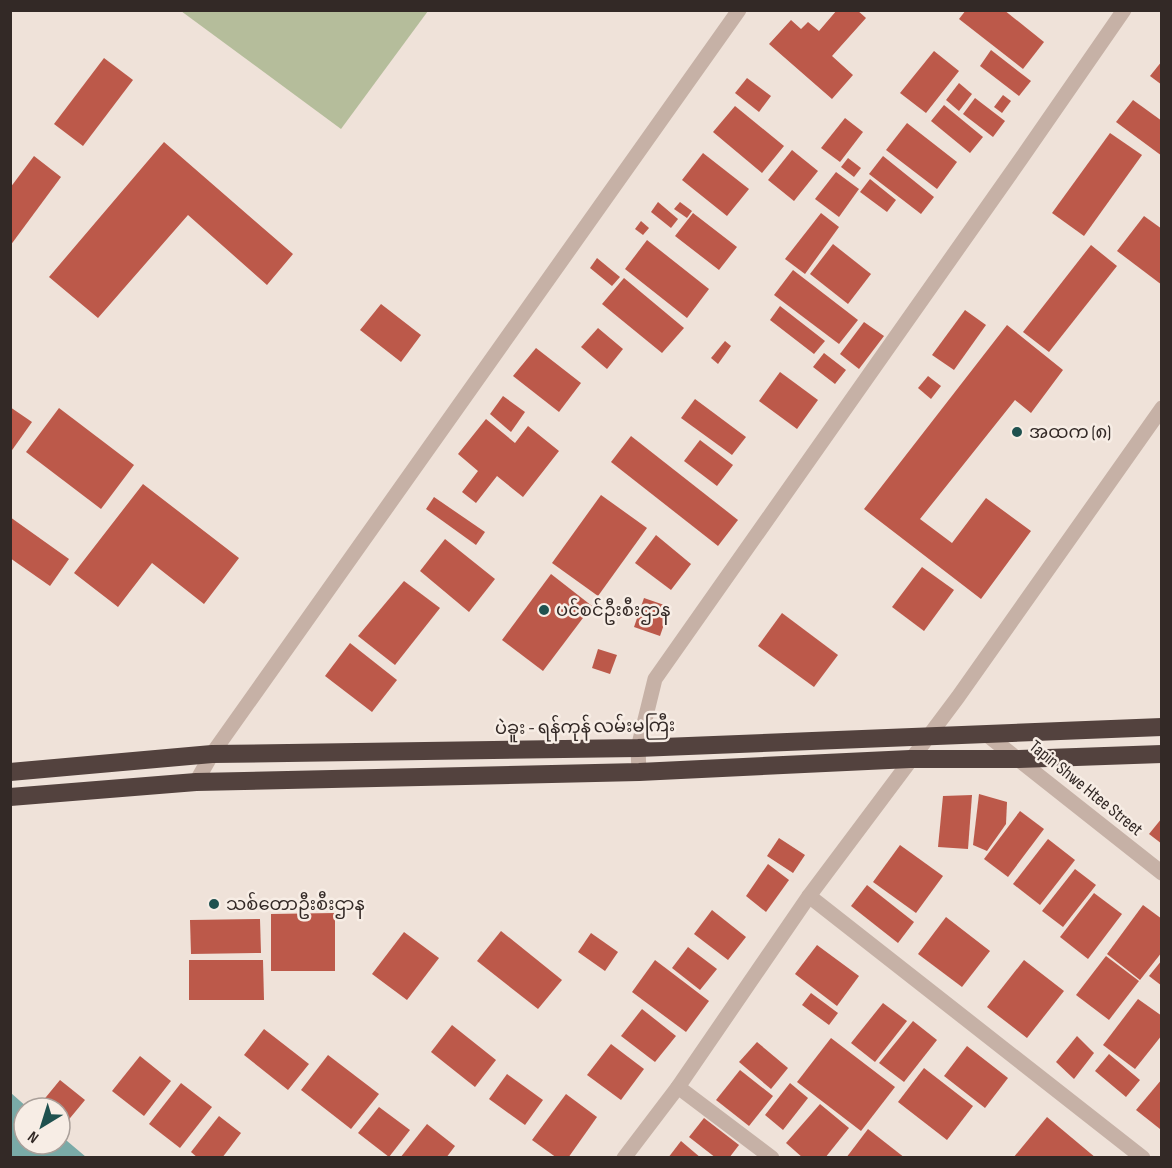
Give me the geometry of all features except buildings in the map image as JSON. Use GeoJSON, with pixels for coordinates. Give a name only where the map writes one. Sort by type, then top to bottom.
{"type":"FeatureCollection","features":[{"type":"Feature","properties":{"kind":"highway","name":"ပဲခူး - ရန်ကုန် လမ်းမကြီး"},"geometry":{"type":"LineString","coordinates":[[10,772],[212,754],[638,748],[1161,727]]}},
{"type":"Feature","properties":{"kind":"highway"},"geometry":{"type":"LineString","coordinates":[[10,796],[196,782],[639,772],[910,759],[1019,759],[1161,754]]}},
{"type":"Feature","properties":{"kind":"street"},"geometry":{"type":"LineString","coordinates":[[196,782],[212,754],[739,10]]}},
{"type":"Feature","properties":{"kind":"street"},"geometry":{"type":"LineString","coordinates":[[639,772],[638,748],[655,678],[1124,10]]}},
{"type":"Feature","properties":{"kind":"street"},"geometry":{"type":"LineString","coordinates":[[624,1158],[678,1087],[809,896],[958,697],[1161,408]]}},
{"type":"Feature","properties":{"kind":"street","name":"Tapin Shwe Htee Street"},"geometry":{"type":"LineString","coordinates":[[986,734],[1161,873]]}},
{"type":"Feature","properties":{"kind":"street"},"geometry":{"type":"LineString","coordinates":[[809,896],[1143,1158]]}},
{"type":"Feature","properties":{"kind":"street"},"geometry":{"type":"LineString","coordinates":[[678,1087],[772,1158]]}},
{"type":"Feature","properties":{"kind":"green space"},"geometry":{"type":"Polygon","coordinates":[[[181,11],[428,11],[341,129],[181,11]]]}},
{"type":"Feature","properties":{"kind":"water"},"geometry":{"type":"Polygon","coordinates":[[[11,1093],[14,1096],[12,1096],[12,1156],[72,1156],[72,1145],[86,1157],[11,1157],[11,1093]]]}},
{"type":"Feature","properties":{"kind":"place","name":"အထက (၈)"},"geometry":{"type":"Point","coordinates":[1017,432]}},
{"type":"Feature","properties":{"kind":"place","name":"ပင်စင်ဦးစီးဌာန"},"geometry":{"type":"Point","coordinates":[544,610]}},
{"type":"Feature","properties":{"kind":"place","name":"သစ်တောဦးစီးဌာန"},"geometry":{"type":"Point","coordinates":[214,904]}}]}
